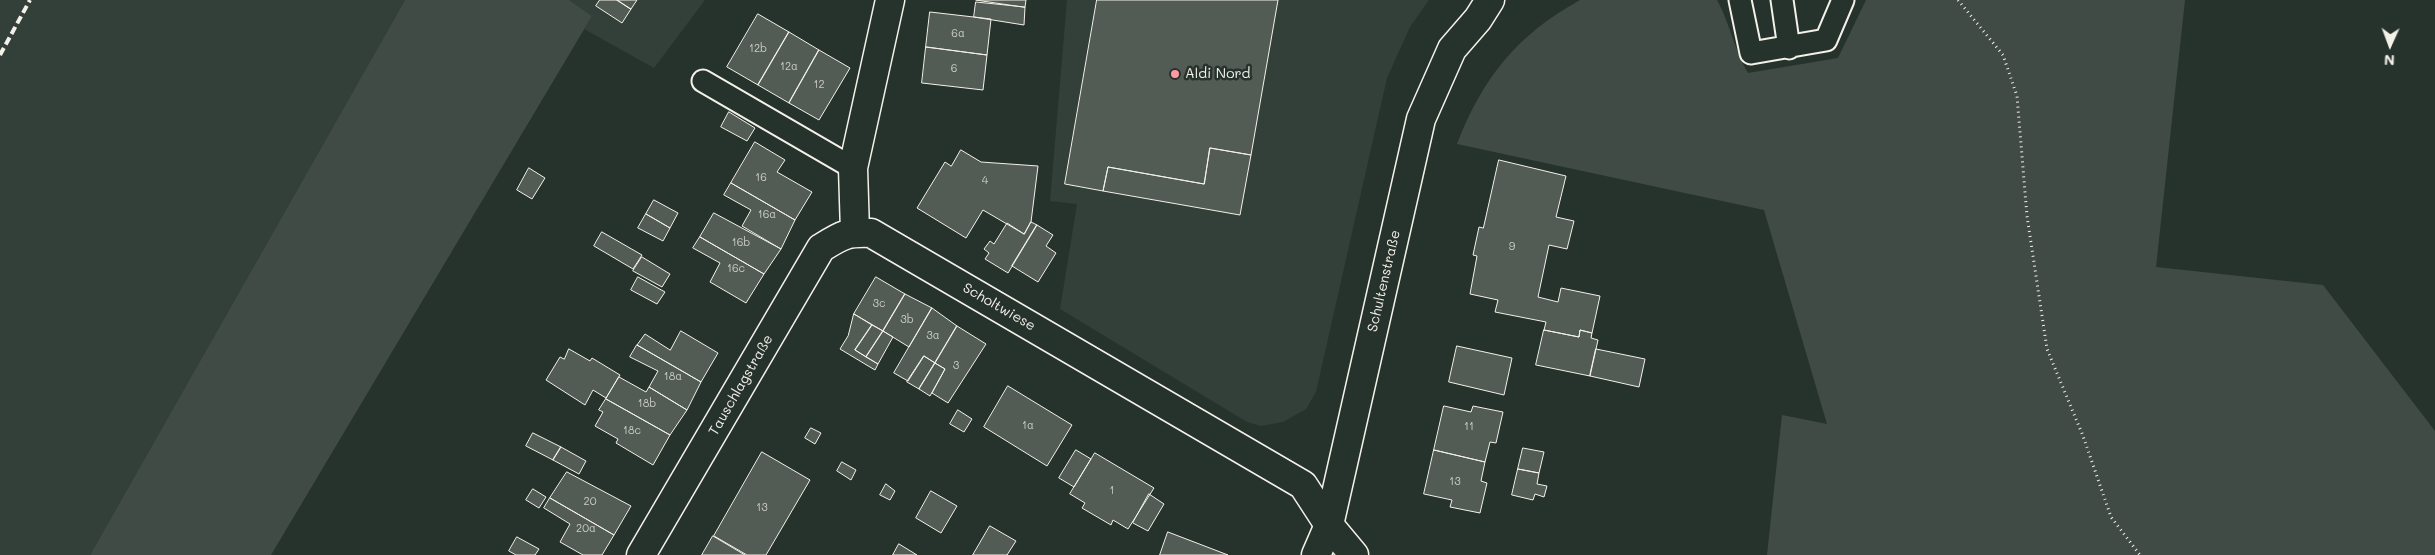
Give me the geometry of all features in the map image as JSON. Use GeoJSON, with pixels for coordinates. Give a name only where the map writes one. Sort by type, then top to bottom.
{"type":"FeatureCollection","features":[{"type":"Feature","properties":{"kind":"street"},"geometry":{"type":"LineString","coordinates":[[855,232],[853,168],[890,0]]}},
{"type":"Feature","properties":{"kind":"street","name":"Schultenstraße"},"geometry":{"type":"LineString","coordinates":[[1316,555],[1328,525],[1421,119],[1452,49],[1484,9],[1508,0]]}},
{"type":"Feature","properties":{"kind":"street","name":"Scholtwiese"},"geometry":{"type":"LineString","coordinates":[[855,232],[871,233],[1303,485],[1328,525],[1354,555]]}},
{"type":"Feature","properties":{"kind":"street","name":"Tauschlagstraße"},"geometry":{"type":"LineString","coordinates":[[640,555],[821,248],[842,234],[855,232]]}},
{"type":"Feature","properties":{"kind":"lane"},"geometry":{"type":"LineString","coordinates":[[1740,0],[1751,53],[1789,48],[1826,40],[1844,0]]}},
{"type":"Feature","properties":{"kind":"lane"},"geometry":{"type":"LineString","coordinates":[[1782,0],[1789,48]]}},
{"type":"Feature","properties":{"kind":"lane"},"geometry":{"type":"LineString","coordinates":[[703,81],[853,168]]}},
{"type":"Feature","properties":{"kind":"path"},"geometry":{"type":"LineString","coordinates":[[1958,0],[2003,54],[2017,96],[2026,216],[2046,349],[2082,436],[2111,517],[2140,555]]}},
{"type":"Feature","properties":{"kind":"shaded area"},"geometry":{"type":"Polygon","coordinates":[[[0,0],[405,0],[90,555],[0,555],[0,0]]]}},
{"type":"Feature","properties":{"kind":"shaded area"},"geometry":{"type":"Polygon","coordinates":[[[405,0],[569,0],[592,16],[271,555],[90,555],[405,0]]]}},
{"type":"Feature","properties":{"kind":"shaded area"},"geometry":{"type":"Polygon","coordinates":[[[569,0],[705,0],[654,68],[584,29],[592,16],[569,0]]]}},
{"type":"Feature","properties":{"kind":"shaded area"},"geometry":{"type":"Polygon","coordinates":[[[1067,0],[1429,0],[1410,27],[1387,78],[1316,392],[1306,409],[1283,422],[1261,426],[1247,422],[1060,309],[1077,204],[1050,201],[1067,0]]]}},
{"type":"Feature","properties":{"kind":"shaded area"},"geometry":{"type":"Polygon","coordinates":[[[1580,0],[1717,0],[1748,73],[1838,58],[1866,0],[2185,0],[2156,267],[2323,285],[2435,431],[2435,555],[1767,555],[1782,415],[1827,424],[1764,210],[1457,144],[1478,98],[1505,60],[1520,43],[1538,28],[1580,0]]]}},
{"type":"Feature","properties":{"kind":"building"},"geometry":{"type":"Polygon","coordinates":[[[600,0],[617,0],[631,9],[622,23],[596,6],[600,0]]]}},
{"type":"Feature","properties":{"kind":"building"},"geometry":{"type":"Polygon","coordinates":[[[617,0],[637,0],[631,9],[617,0]]]}},
{"type":"Feature","properties":{"kind":"building"},"geometry":{"type":"Polygon","coordinates":[[[976,0],[1026,0],[1025,7],[976,0]]]}},
{"type":"Feature","properties":{"kind":"building","name":"Aldi Nord"},"geometry":{"type":"Polygon","coordinates":[[[1097,0],[1278,0],[1251,155],[1210,148],[1204,184],[1108,167],[1103,191],[1065,184],[1097,0]]]}},
{"type":"Feature","properties":{"kind":"building"},"geometry":{"type":"Polygon","coordinates":[[[976,2],[1025,7],[1024,25],[974,17],[976,2]]]}},
{"type":"Feature","properties":{"kind":"building"},"geometry":{"type":"Polygon","coordinates":[[[930,12],[991,19],[987,55],[926,47],[930,12]]]}},
{"type":"Feature","properties":{"kind":"building"},"geometry":{"type":"Polygon","coordinates":[[[758,14],[789,32],[758,85],[727,67],[758,14]]]}},
{"type":"Feature","properties":{"kind":"building"},"geometry":{"type":"Polygon","coordinates":[[[789,32],[819,50],[789,103],[758,85],[789,32]]]}},
{"type":"Feature","properties":{"kind":"building"},"geometry":{"type":"Polygon","coordinates":[[[926,47],[987,55],[983,90],[922,83],[926,47]]]}},
{"type":"Feature","properties":{"kind":"building"},"geometry":{"type":"Polygon","coordinates":[[[819,50],[850,68],[819,120],[789,103],[819,50]]]}},
{"type":"Feature","properties":{"kind":"building"},"geometry":{"type":"Polygon","coordinates":[[[729,112],[755,128],[747,141],[721,127],[729,112]]]}},
{"type":"Feature","properties":{"kind":"building"},"geometry":{"type":"Polygon","coordinates":[[[755,142],[785,160],[777,172],[812,192],[795,220],[731,183],[755,142]]]}},
{"type":"Feature","properties":{"kind":"building"},"geometry":{"type":"Polygon","coordinates":[[[1210,148],[1251,155],[1240,215],[1103,191],[1108,167],[1204,184],[1210,148]]]}},
{"type":"Feature","properties":{"kind":"building"},"geometry":{"type":"Polygon","coordinates":[[[961,150],[981,162],[1038,166],[1031,222],[1024,234],[983,210],[966,238],[917,208],[945,162],[951,166],[961,150]]]}},
{"type":"Feature","properties":{"kind":"building"},"geometry":{"type":"Polygon","coordinates":[[[1499,160],[1566,176],[1556,217],[1574,221],[1567,249],[1549,245],[1538,297],[1558,302],[1561,288],[1600,296],[1592,333],[1580,330],[1579,337],[1544,330],[1546,322],[1495,312],[1498,300],[1470,294],[1477,256],[1473,255],[1479,227],[1483,228],[1499,160]]]}},
{"type":"Feature","properties":{"kind":"building"},"geometry":{"type":"Polygon","coordinates":[[[529,168],[545,178],[532,199],[517,190],[529,168]]]}},
{"type":"Feature","properties":{"kind":"building"},"geometry":{"type":"Polygon","coordinates":[[[731,183],[795,220],[781,249],[742,226],[751,210],[724,195],[731,183]]]}},
{"type":"Feature","properties":{"kind":"building"},"geometry":{"type":"Polygon","coordinates":[[[654,200],[678,213],[670,228],[646,214],[654,200]]]}},
{"type":"Feature","properties":{"kind":"building"},"geometry":{"type":"Polygon","coordinates":[[[714,213],[781,249],[764,274],[700,237],[714,213]]]}},
{"type":"Feature","properties":{"kind":"building"},"geometry":{"type":"Polygon","coordinates":[[[646,214],[670,228],[663,241],[638,228],[646,214]]]}},
{"type":"Feature","properties":{"kind":"building"},"geometry":{"type":"Polygon","coordinates":[[[1031,222],[1037,225],[1008,273],[985,259],[989,253],[984,249],[990,241],[994,244],[1007,223],[1024,234],[1031,222]]]}},
{"type":"Feature","properties":{"kind":"building"},"geometry":{"type":"Polygon","coordinates":[[[1037,225],[1053,235],[1046,246],[1056,253],[1038,282],[1012,266],[1037,225]]]}},
{"type":"Feature","properties":{"kind":"building"},"geometry":{"type":"Polygon","coordinates":[[[602,232],[642,255],[633,269],[594,246],[602,232]]]}},
{"type":"Feature","properties":{"kind":"building"},"geometry":{"type":"Polygon","coordinates":[[[700,237],[764,274],[746,303],[710,282],[720,263],[693,248],[700,237]]]}},
{"type":"Feature","properties":{"kind":"building"},"geometry":{"type":"Polygon","coordinates":[[[642,257],[670,274],[662,287],[633,271],[642,257]]]}},
{"type":"Feature","properties":{"kind":"building"},"geometry":{"type":"Polygon","coordinates":[[[638,277],[665,292],[657,304],[631,290],[638,277]]]}},
{"type":"Feature","properties":{"kind":"building"},"geometry":{"type":"Polygon","coordinates":[[[876,277],[905,294],[883,331],[854,314],[876,277]]]}},
{"type":"Feature","properties":{"kind":"building"},"geometry":{"type":"Polygon","coordinates":[[[905,294],[932,308],[909,347],[883,331],[905,294]]]}},
{"type":"Feature","properties":{"kind":"building"},"geometry":{"type":"Polygon","coordinates":[[[932,308],[957,326],[935,363],[924,356],[908,381],[894,373],[932,308]]]}},
{"type":"Feature","properties":{"kind":"building"},"geometry":{"type":"Polygon","coordinates":[[[854,314],[872,325],[855,350],[878,364],[875,370],[840,349],[848,336],[854,314]]]}},
{"type":"Feature","properties":{"kind":"building"},"geometry":{"type":"Polygon","coordinates":[[[872,325],[883,331],[866,357],[855,350],[872,325]]]}},
{"type":"Feature","properties":{"kind":"building"},"geometry":{"type":"Polygon","coordinates":[[[957,326],[986,344],[948,403],[932,393],[945,369],[935,363],[957,326]]]}},
{"type":"Feature","properties":{"kind":"building"},"geometry":{"type":"Polygon","coordinates":[[[1544,330],[1579,337],[1580,330],[1592,333],[1591,338],[1598,340],[1590,376],[1536,365],[1544,330]]]}},
{"type":"Feature","properties":{"kind":"building"},"geometry":{"type":"Polygon","coordinates":[[[681,331],[718,353],[701,382],[637,345],[645,334],[670,350],[681,331]]]}},
{"type":"Feature","properties":{"kind":"building"},"geometry":{"type":"Polygon","coordinates":[[[883,331],[893,337],[878,364],[866,357],[883,331]]]}},
{"type":"Feature","properties":{"kind":"building"},"geometry":{"type":"Polygon","coordinates":[[[637,345],[701,382],[687,410],[649,387],[658,371],[630,357],[637,345]]]}},
{"type":"Feature","properties":{"kind":"building"},"geometry":{"type":"Polygon","coordinates":[[[1457,346],[1512,358],[1504,395],[1449,382],[1457,346]]]}},
{"type":"Feature","properties":{"kind":"building"},"geometry":{"type":"Polygon","coordinates":[[[569,349],[590,361],[592,358],[620,375],[606,398],[593,390],[585,405],[546,380],[560,357],[564,359],[569,349]]]}},
{"type":"Feature","properties":{"kind":"building"},"geometry":{"type":"Polygon","coordinates":[[[1596,349],[1645,359],[1639,387],[1590,376],[1596,349]]]}},
{"type":"Feature","properties":{"kind":"building"},"geometry":{"type":"Polygon","coordinates":[[[924,356],[935,363],[919,389],[907,382],[924,356]]]}},
{"type":"Feature","properties":{"kind":"building"},"geometry":{"type":"Polygon","coordinates":[[[935,363],[945,369],[930,396],[919,389],[935,363]]]}},
{"type":"Feature","properties":{"kind":"building"},"geometry":{"type":"Polygon","coordinates":[[[619,377],[646,392],[649,387],[687,410],[670,435],[606,399],[619,377]]]}},
{"type":"Feature","properties":{"kind":"building"},"geometry":{"type":"Polygon","coordinates":[[[1008,386],[1072,425],[1047,466],[984,427],[1008,386]]]}},
{"type":"Feature","properties":{"kind":"building"},"geometry":{"type":"Polygon","coordinates":[[[606,399],[670,435],[653,465],[616,443],[618,439],[595,426],[603,412],[599,410],[606,399]]]}},
{"type":"Feature","properties":{"kind":"building"},"geometry":{"type":"Polygon","coordinates":[[[1444,406],[1471,412],[1473,406],[1503,412],[1496,443],[1490,442],[1485,462],[1434,450],[1444,406]]]}},
{"type":"Feature","properties":{"kind":"building"},"geometry":{"type":"Polygon","coordinates":[[[958,410],[972,419],[964,432],[950,424],[958,410]]]}},
{"type":"Feature","properties":{"kind":"building"},"geometry":{"type":"Polygon","coordinates":[[[811,428],[821,433],[815,444],[805,438],[811,428]]]}},
{"type":"Feature","properties":{"kind":"building"},"geometry":{"type":"Polygon","coordinates":[[[533,433],[561,447],[553,460],[526,446],[533,433]]]}},
{"type":"Feature","properties":{"kind":"building"},"geometry":{"type":"Polygon","coordinates":[[[561,447],[586,461],[579,474],[553,460],[561,447]]]}},
{"type":"Feature","properties":{"kind":"building"},"geometry":{"type":"Polygon","coordinates":[[[1523,448],[1544,452],[1539,473],[1518,469],[1523,448]]]}},
{"type":"Feature","properties":{"kind":"building"},"geometry":{"type":"Polygon","coordinates":[[[1076,450],[1091,459],[1074,487],[1059,478],[1076,450]]]}},
{"type":"Feature","properties":{"kind":"building"},"geometry":{"type":"Polygon","coordinates":[[[1434,450],[1485,462],[1481,481],[1487,483],[1480,513],[1450,507],[1452,500],[1424,494],[1434,450]]]}},
{"type":"Feature","properties":{"kind":"building"},"geometry":{"type":"Polygon","coordinates":[[[762,452],[810,480],[766,555],[747,555],[714,536],[762,452]]]}},
{"type":"Feature","properties":{"kind":"building"},"geometry":{"type":"Polygon","coordinates":[[[1095,453],[1154,488],[1128,529],[1113,520],[1111,525],[1082,508],[1085,503],[1070,494],[1095,453]]]}},
{"type":"Feature","properties":{"kind":"building"},"geometry":{"type":"Polygon","coordinates":[[[842,462],[856,470],[851,480],[837,471],[842,462]]]}},
{"type":"Feature","properties":{"kind":"building"},"geometry":{"type":"Polygon","coordinates":[[[1518,469],[1539,473],[1537,484],[1547,486],[1544,497],[1535,494],[1533,500],[1512,495],[1518,469]]]}},
{"type":"Feature","properties":{"kind":"building"},"geometry":{"type":"Polygon","coordinates":[[[567,472],[631,506],[614,535],[550,498],[567,472]]]}},
{"type":"Feature","properties":{"kind":"building"},"geometry":{"type":"Polygon","coordinates":[[[886,484],[895,491],[890,500],[880,495],[886,484]]]}},
{"type":"Feature","properties":{"kind":"building"},"geometry":{"type":"Polygon","coordinates":[[[533,489],[546,497],[539,508],[526,500],[533,489]]]}},
{"type":"Feature","properties":{"kind":"building"},"geometry":{"type":"Polygon","coordinates":[[[931,491],[957,506],[941,533],[916,518],[931,491]]]}},
{"type":"Feature","properties":{"kind":"building"},"geometry":{"type":"Polygon","coordinates":[[[1149,494],[1164,504],[1148,531],[1133,523],[1149,494]]]}},
{"type":"Feature","properties":{"kind":"building"},"geometry":{"type":"Polygon","coordinates":[[[550,498],[614,535],[602,555],[583,555],[560,542],[570,524],[544,508],[550,498]]]}},
{"type":"Feature","properties":{"kind":"building"},"geometry":{"type":"Polygon","coordinates":[[[990,526],[1016,541],[1007,555],[973,555],[990,526]]]}},
{"type":"Feature","properties":{"kind":"building"},"geometry":{"type":"Polygon","coordinates":[[[1168,532],[1228,555],[1160,555],[1168,532]]]}},
{"type":"Feature","properties":{"kind":"building"},"geometry":{"type":"Polygon","coordinates":[[[713,536],[745,555],[702,555],[713,536]]]}},
{"type":"Feature","properties":{"kind":"building"},"geometry":{"type":"Polygon","coordinates":[[[517,537],[539,549],[535,555],[516,555],[509,551],[517,537]]]}},
{"type":"Feature","properties":{"kind":"building"},"geometry":{"type":"Polygon","coordinates":[[[899,544],[917,555],[893,555],[899,544]]]}},
{"type":"Feature","properties":{"kind":"railway"},"geometry":{"type":"LineString","coordinates":[[0,55],[30,0]]}},
{"type":"Feature","properties":{"kind":"place","name":"Aldi Nord"},"geometry":{"type":"Point","coordinates":[1175,74]}}]}
